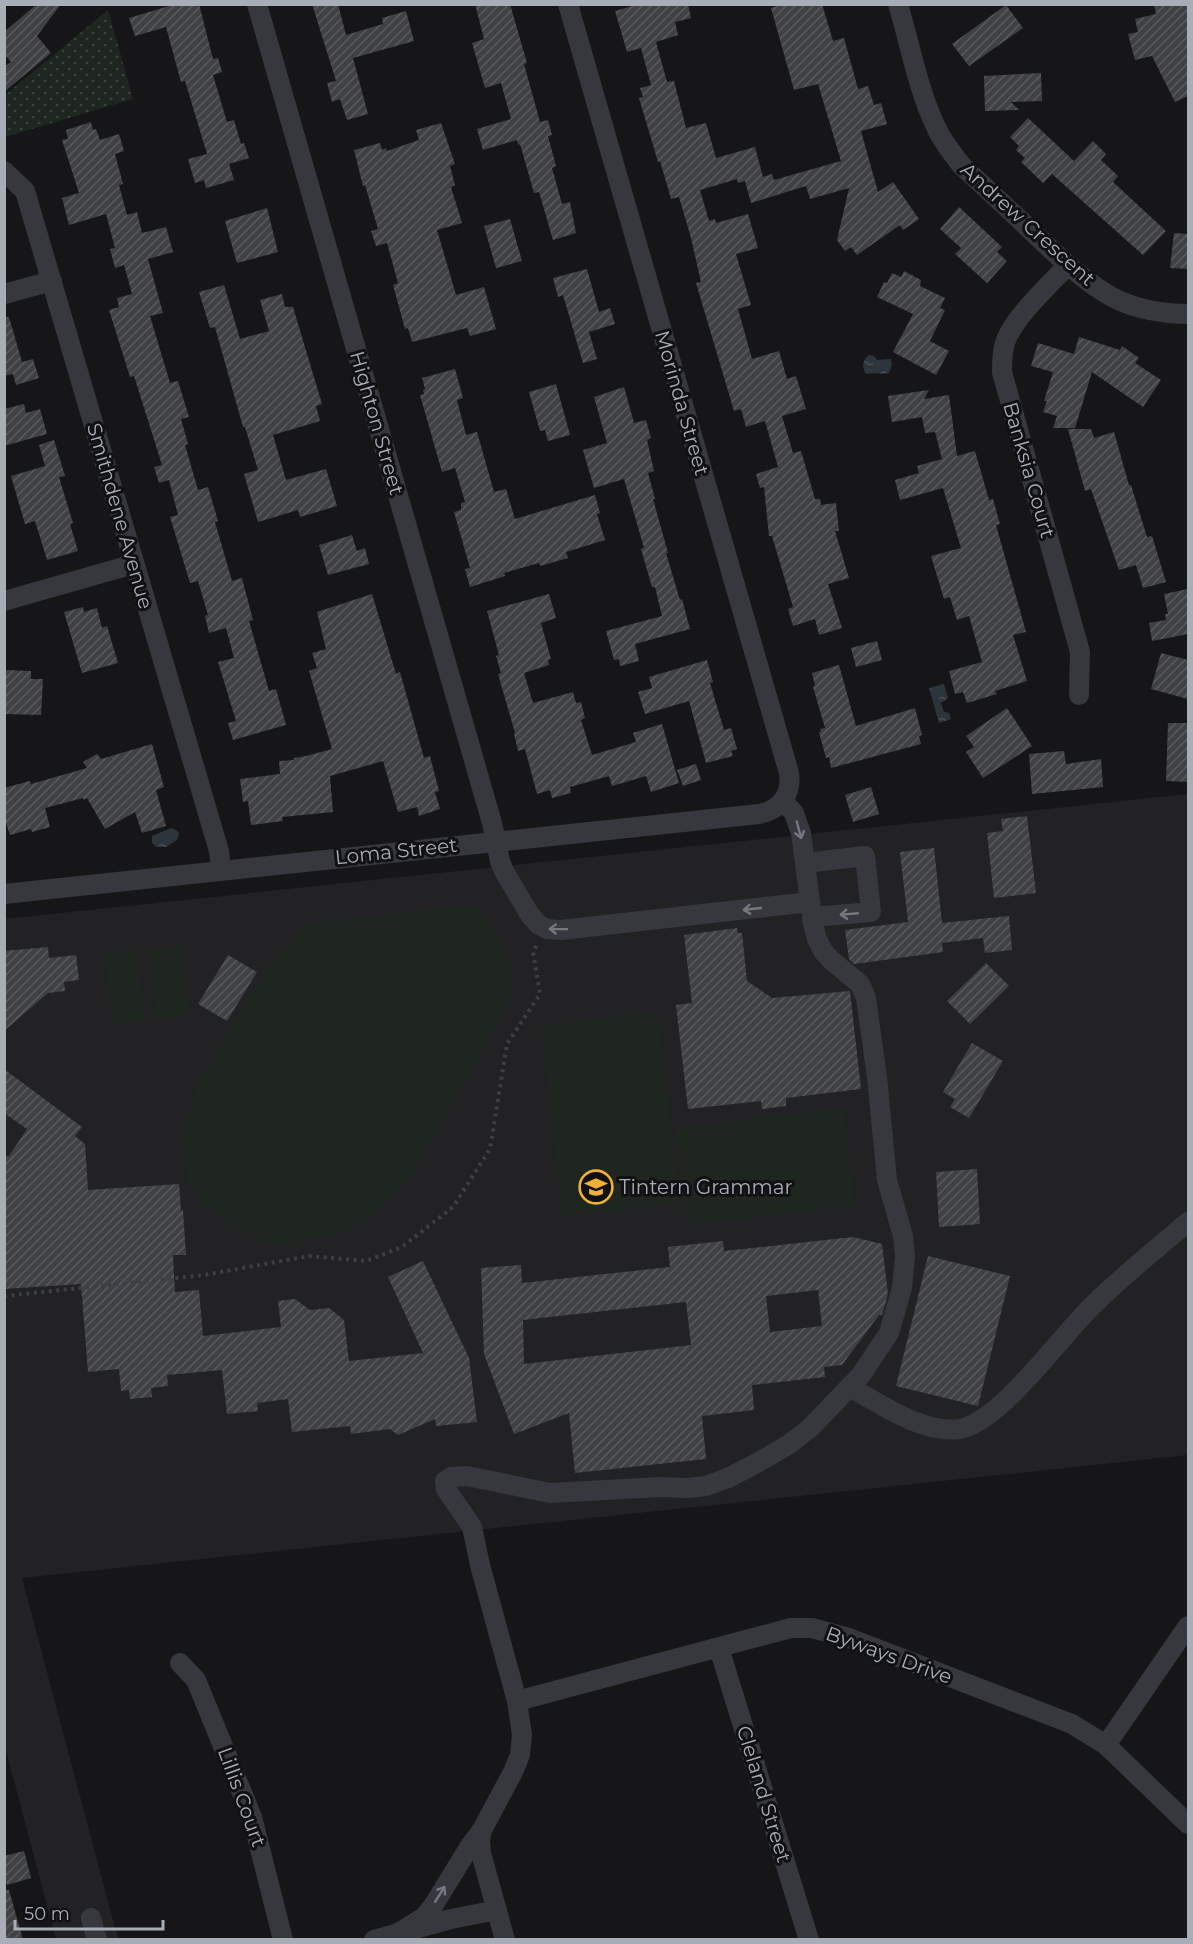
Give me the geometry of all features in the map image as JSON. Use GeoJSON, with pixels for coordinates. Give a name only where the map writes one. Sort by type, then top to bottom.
{"type":"FeatureCollection","features":[{"type":"Feature","properties":{"kind":"street","name":"Highton Street"},"geometry":{"type":"LineString","coordinates":[[257,4],[504,871],[530,915],[539,925],[547,929]]}},
{"type":"Feature","properties":{"kind":"street","name":"Morinda Street"},"geometry":{"type":"LineString","coordinates":[[568,4],[789,773],[789,790],[783,801]]}},
{"type":"Feature","properties":{"kind":"street","name":"Andrew Crescent"},"geometry":{"type":"LineString","coordinates":[[898,4],[927,104],[936,127],[962,166],[1068,265],[1094,286],[1114,298],[1143,308],[1188,314]]}},
{"type":"Feature","properties":{"kind":"street","name":"Smithdene Avenue"},"geometry":{"type":"LineString","coordinates":[[4,171],[25,191],[219,851],[221,870]]}},
{"type":"Feature","properties":{"kind":"street","name":"Banksia Court"},"geometry":{"type":"LineString","coordinates":[[1068,265],[1011,329],[1005,343],[1002,365],[1005,383],[1080,652],[1079,695]]}},
{"type":"Feature","properties":{"kind":"street"},"geometry":{"type":"LineString","coordinates":[[4,294],[52,281]]}},
{"type":"Feature","properties":{"kind":"street"},"geometry":{"type":"LineString","coordinates":[[4,601],[134,564]]}},
{"type":"Feature","properties":{"kind":"street","name":"Loma Street"},"geometry":{"type":"LineString","coordinates":[[4,894],[759,814],[769,812],[783,801]]}},
{"type":"Feature","properties":{"kind":"street"},"geometry":{"type":"LineString","coordinates":[[398,1933],[424,1917],[482,1830],[520,1755],[522,1735],[517,1701],[472,1527],[446,1489],[445,1480],[451,1476],[467,1476],[550,1493],[706,1486],[728,1478],[788,1446],[811,1427],[861,1375],[889,1333],[902,1288],[905,1257],[903,1236],[886,1172],[877,1077],[866,998],[860,984],[822,951],[811,910],[800,829],[794,813],[783,801]]}},
{"type":"Feature","properties":{"kind":"street"},"geometry":{"type":"LineString","coordinates":[[547,929],[590,928],[811,910],[871,912],[865,856],[805,863]]}},
{"type":"Feature","properties":{"kind":"street"},"geometry":{"type":"LineString","coordinates":[[850,1387],[899,1415],[928,1426],[948,1430],[961,1429],[977,1422],[995,1410],[1028,1378],[1094,1304],[1188,1222]]}},
{"type":"Feature","properties":{"kind":"street"},"geometry":{"type":"LineString","coordinates":[[1106,1745],[1188,1626]]}},
{"type":"Feature","properties":{"kind":"street","name":"Byways Drive"},"geometry":{"type":"LineString","coordinates":[[517,1701],[791,1628],[812,1628],[832,1632],[1072,1724],[1106,1745],[1188,1824]]}},
{"type":"Feature","properties":{"kind":"street","name":"Cleland Street"},"geometry":{"type":"LineString","coordinates":[[719,1648],[809,1940]]}},
{"type":"Feature","properties":{"kind":"street","name":"Lillis Court"},"geometry":{"type":"LineString","coordinates":[[180,1663],[196,1680],[252,1817],[283,1940]]}},
{"type":"Feature","properties":{"kind":"street"},"geometry":{"type":"LineString","coordinates":[[482,1830],[481,1853],[505,1940]]}},
{"type":"Feature","properties":{"kind":"street"},"geometry":{"type":"LineString","coordinates":[[374,1940],[451,1919],[497,1910]]}},
{"type":"Feature","properties":{"kind":"street"},"geometry":{"type":"LineString","coordinates":[[88,1940],[91,1918],[97,1940]]}},
{"type":"Feature","properties":{"kind":"path"},"geometry":{"type":"LineString","coordinates":[[4,1296],[204,1275],[309,1256],[366,1261],[402,1247],[453,1207],[490,1149],[507,1044],[540,994],[533,952],[547,929]]}},
{"type":"Feature","properties":{"kind":"shaded area"},"geometry":{"type":"Polygon","coordinates":[[[108,10],[133,99],[5,137],[5,95],[108,10]]]}},
{"type":"Feature","properties":{"kind":"shaded area","name":"Tintern Grammar"},"geometry":{"type":"Polygon","coordinates":[[[1188,794],[1188,1455],[22,1578],[118,1939],[56,1939],[5,1747],[4,919],[1188,794]]]}},
{"type":"Feature","properties":{"kind":"shaded area"},"geometry":{"type":"Polygon","coordinates":[[[474,905],[496,931],[511,966],[511,1000],[412,1176],[372,1217],[340,1233],[297,1241],[266,1243],[227,1222],[199,1201],[188,1183],[182,1141],[196,1087],[270,965],[302,930],[321,922],[474,905]]]}},
{"type":"Feature","properties":{"kind":"shaded area"},"geometry":{"type":"Polygon","coordinates":[[[182,945],[189,1015],[157,1019],[149,948],[182,945]]]}},
{"type":"Feature","properties":{"kind":"shaded area"},"geometry":{"type":"Polygon","coordinates":[[[137,950],[145,1020],[112,1024],[105,953],[137,950]]]}},
{"type":"Feature","properties":{"kind":"shaded area"},"geometry":{"type":"Polygon","coordinates":[[[658,1012],[680,1203],[562,1216],[541,1026],[658,1012]]]}},
{"type":"Feature","properties":{"kind":"shaded area"},"geometry":{"type":"Polygon","coordinates":[[[844,1108],[855,1205],[688,1225],[676,1128],[844,1108]]]}},
{"type":"Feature","properties":{"kind":"water"},"geometry":{"type":"Polygon","coordinates":[[[869,355],[874,356],[877,360],[891,359],[892,365],[889,373],[866,374],[863,363],[869,355]]]}},
{"type":"Feature","properties":{"kind":"water"},"geometry":{"type":"Polygon","coordinates":[[[944,684],[948,698],[941,703],[944,712],[949,713],[951,719],[939,723],[929,688],[944,684]]]}},
{"type":"Feature","properties":{"kind":"water"},"geometry":{"type":"Polygon","coordinates":[[[171,828],[179,833],[177,840],[166,847],[157,847],[152,843],[152,836],[171,828]]]}},
{"type":"Feature","properties":{"kind":"building"},"geometry":{"type":"Polygon","coordinates":[[[37,4],[61,4],[37,36],[51,53],[4,92],[4,67],[11,62],[4,54],[4,32],[37,4]]]}},
{"type":"Feature","properties":{"kind":"building"},"geometry":{"type":"Polygon","coordinates":[[[176,4],[199,4],[213,59],[218,58],[222,72],[213,75],[227,122],[234,120],[241,144],[244,143],[249,158],[229,164],[234,180],[206,188],[204,180],[195,183],[188,159],[207,154],[185,81],[181,82],[166,27],[135,36],[129,18],[176,4]]]}},
{"type":"Feature","properties":{"kind":"building"},"geometry":{"type":"Polygon","coordinates":[[[312,4],[338,4],[346,35],[383,24],[382,18],[406,11],[414,41],[353,58],[368,114],[347,120],[340,99],[332,102],[327,83],[336,81],[312,4]]]}},
{"type":"Feature","properties":{"kind":"building"},"geometry":{"type":"Polygon","coordinates":[[[475,4],[510,4],[527,63],[524,64],[540,122],[548,120],[552,135],[548,136],[556,166],[552,168],[562,204],[570,202],[576,233],[553,240],[539,192],[534,193],[517,140],[483,150],[477,129],[511,119],[501,83],[485,88],[472,43],[484,39],[475,4]]]}},
{"type":"Feature","properties":{"kind":"building"},"geometry":{"type":"Polygon","coordinates":[[[639,4],[688,4],[691,18],[675,22],[678,35],[656,42],[667,82],[674,81],[686,128],[706,123],[716,158],[755,147],[763,177],[772,174],[774,180],[841,161],[818,84],[794,90],[771,8],[784,4],[822,4],[833,41],[844,38],[858,89],[868,86],[874,105],[881,103],[887,124],[861,131],[878,192],[893,182],[919,219],[903,230],[900,225],[857,255],[851,247],[845,251],[837,240],[849,188],[810,199],[806,186],[751,203],[745,181],[738,183],[737,179],[700,190],[709,221],[715,219],[716,223],[748,214],[758,248],[736,254],[751,305],[738,309],[752,359],[779,351],[787,379],[796,376],[806,409],[782,416],[793,453],[801,451],[815,499],[820,499],[821,505],[836,503],[839,531],[835,531],[849,578],[828,584],[842,628],[819,635],[815,619],[793,626],[788,609],[793,607],[772,536],[769,536],[764,487],[760,488],[756,474],[778,467],[765,421],[746,427],[741,409],[734,411],[696,283],[701,282],[679,197],[671,199],[639,98],[643,97],[640,88],[651,85],[641,48],[627,52],[615,11],[639,4]]]}},
{"type":"Feature","properties":{"kind":"building"},"geometry":{"type":"Polygon","coordinates":[[[1154,4],[1188,4],[1188,96],[1175,102],[1152,56],[1135,60],[1128,34],[1138,32],[1135,19],[1156,14],[1154,4]]]}},
{"type":"Feature","properties":{"kind":"building"},"geometry":{"type":"Polygon","coordinates":[[[1006,5],[1023,28],[969,66],[952,44],[1006,5]]]}},
{"type":"Feature","properties":{"kind":"building"},"geometry":{"type":"Polygon","coordinates":[[[1041,73],[1042,101],[1011,102],[1019,110],[985,111],[984,76],[1041,73]]]}},
{"type":"Feature","properties":{"kind":"building"},"geometry":{"type":"Polygon","coordinates":[[[1028,118],[1074,161],[1093,141],[1106,154],[1101,160],[1118,176],[1113,182],[1166,231],[1143,255],[1052,174],[1043,183],[1021,162],[1025,158],[1016,150],[1019,146],[1010,137],[1028,118]]]}},
{"type":"Feature","properties":{"kind":"building"},"geometry":{"type":"Polygon","coordinates":[[[91,122],[100,140],[119,134],[124,151],[115,154],[123,184],[119,185],[127,215],[137,212],[142,233],[166,227],[173,252],[148,259],[163,313],[150,316],[170,383],[178,381],[189,417],[181,419],[188,444],[185,445],[198,490],[208,487],[218,521],[215,522],[232,581],[242,578],[253,620],[249,621],[269,691],[276,689],[286,725],[233,740],[228,723],[236,721],[218,662],[234,658],[226,628],[209,633],[205,616],[208,615],[198,581],[190,583],[170,517],[178,515],[169,480],[159,483],[154,467],[162,465],[134,376],[130,377],[109,310],[119,307],[117,298],[132,294],[124,265],[115,268],[110,249],[115,248],[106,214],[69,225],[62,198],[79,193],[62,140],[68,139],[66,130],[91,122]]]}},
{"type":"Feature","properties":{"kind":"building"},"geometry":{"type":"Polygon","coordinates":[[[441,123],[455,164],[450,166],[455,185],[451,187],[462,223],[437,230],[456,295],[484,287],[496,329],[470,336],[467,328],[412,342],[408,328],[405,329],[393,285],[398,283],[387,243],[376,246],[371,231],[378,229],[365,185],[363,186],[354,150],[380,143],[382,150],[386,148],[387,151],[419,140],[416,130],[441,123]]]}},
{"type":"Feature","properties":{"kind":"building"},"geometry":{"type":"Polygon","coordinates":[[[959,207],[1002,247],[997,252],[1007,261],[987,283],[955,254],[961,248],[940,229],[959,207]]]}},
{"type":"Feature","properties":{"kind":"building"},"geometry":{"type":"Polygon","coordinates":[[[267,208],[278,252],[237,263],[225,221],[267,208]]]}},
{"type":"Feature","properties":{"kind":"building"},"geometry":{"type":"Polygon","coordinates":[[[510,219],[522,261],[496,268],[484,226],[510,219]]]}},
{"type":"Feature","properties":{"kind":"building"},"geometry":{"type":"Polygon","coordinates":[[[1174,233],[1188,234],[1187,269],[1170,268],[1174,233]]]}},
{"type":"Feature","properties":{"kind":"building"},"geometry":{"type":"Polygon","coordinates":[[[587,269],[599,312],[610,308],[615,324],[589,332],[597,359],[583,363],[563,295],[558,297],[553,278],[587,269]]]}},
{"type":"Feature","properties":{"kind":"building"},"geometry":{"type":"Polygon","coordinates":[[[904,271],[921,280],[920,286],[945,298],[940,308],[945,310],[930,341],[949,351],[936,375],[893,352],[913,314],[877,297],[884,282],[887,283],[892,273],[901,277],[904,271]]]}},
{"type":"Feature","properties":{"kind":"building"},"geometry":{"type":"Polygon","coordinates":[[[224,285],[240,339],[269,331],[260,300],[282,294],[285,307],[293,307],[322,404],[316,406],[320,421],[273,435],[286,480],[326,469],[337,506],[300,517],[298,510],[258,522],[244,474],[258,470],[245,427],[243,427],[215,327],[210,328],[199,292],[224,285]]]}},
{"type":"Feature","properties":{"kind":"building"},"geometry":{"type":"Polygon","coordinates":[[[4,317],[9,317],[22,362],[33,359],[39,378],[16,385],[13,374],[4,376],[4,317]]]}},
{"type":"Feature","properties":{"kind":"building"},"geometry":{"type":"Polygon","coordinates":[[[1079,337],[1120,350],[1122,346],[1139,358],[1135,363],[1161,380],[1143,407],[1092,372],[1075,428],[1053,428],[1057,416],[1043,412],[1053,372],[1031,366],[1038,343],[1074,354],[1079,337]]]}},
{"type":"Feature","properties":{"kind":"building"},"geometry":{"type":"Polygon","coordinates":[[[455,369],[463,398],[457,400],[466,435],[477,432],[494,492],[506,489],[515,519],[595,495],[600,513],[597,514],[605,540],[566,552],[568,558],[504,573],[505,576],[470,587],[465,569],[470,568],[454,512],[461,510],[461,503],[465,502],[455,468],[442,472],[420,395],[424,394],[425,389],[422,378],[455,369]]]}},
{"type":"Feature","properties":{"kind":"building"},"geometry":{"type":"Polygon","coordinates":[[[556,384],[570,435],[548,441],[545,430],[540,431],[529,392],[556,384]]]}},
{"type":"Feature","properties":{"kind":"building"},"geometry":{"type":"Polygon","coordinates":[[[624,387],[634,423],[646,420],[651,438],[647,440],[654,471],[648,473],[655,499],[653,499],[668,553],[666,553],[690,629],[635,644],[639,661],[620,666],[619,659],[614,660],[606,631],[662,616],[655,587],[652,587],[641,549],[644,548],[624,479],[594,488],[583,450],[607,443],[594,397],[624,387]]]}},
{"type":"Feature","properties":{"kind":"building"},"geometry":{"type":"Polygon","coordinates":[[[929,390],[924,399],[949,395],[957,456],[975,451],[989,500],[993,499],[1000,524],[996,525],[1026,632],[1013,635],[1027,681],[995,691],[997,694],[967,703],[963,692],[955,694],[949,671],[982,662],[969,616],[957,620],[950,597],[944,599],[931,556],[961,548],[943,488],[900,500],[895,480],[919,473],[917,466],[942,459],[935,432],[925,433],[922,417],[892,422],[888,396],[929,390]]]}},
{"type":"Feature","properties":{"kind":"building"},"geometry":{"type":"Polygon","coordinates":[[[24,404],[26,413],[40,409],[47,434],[4,446],[4,409],[24,404]]]}},
{"type":"Feature","properties":{"kind":"building"},"geometry":{"type":"Polygon","coordinates":[[[1068,429],[1091,429],[1094,438],[1114,432],[1147,537],[1152,536],[1166,582],[1143,588],[1136,565],[1119,570],[1091,489],[1085,491],[1068,429]]]}},
{"type":"Feature","properties":{"kind":"building"},"geometry":{"type":"Polygon","coordinates":[[[54,440],[65,476],[59,477],[73,523],[70,524],[78,551],[47,560],[35,521],[25,524],[11,476],[45,466],[39,445],[54,440]]]}},
{"type":"Feature","properties":{"kind":"building"},"geometry":{"type":"Polygon","coordinates":[[[352,535],[357,551],[365,548],[369,564],[328,575],[319,545],[352,535]]]}},
{"type":"Feature","properties":{"kind":"building"},"geometry":{"type":"Polygon","coordinates":[[[1188,589],[1188,634],[1152,641],[1149,623],[1166,620],[1165,614],[1168,614],[1164,594],[1188,589]]]}},
{"type":"Feature","properties":{"kind":"building"},"geometry":{"type":"Polygon","coordinates":[[[372,594],[396,674],[400,672],[424,758],[430,756],[439,791],[435,792],[440,809],[419,816],[417,807],[398,812],[383,761],[330,776],[333,812],[282,817],[283,821],[251,825],[248,801],[243,802],[240,779],[280,774],[279,761],[294,760],[294,758],[332,749],[309,671],[317,668],[312,653],[326,649],[317,612],[372,594]]]}},
{"type":"Feature","properties":{"kind":"building"},"geometry":{"type":"Polygon","coordinates":[[[549,594],[556,618],[541,623],[551,659],[548,660],[549,665],[524,673],[533,703],[573,692],[576,703],[581,702],[585,718],[581,720],[592,755],[636,742],[633,733],[662,724],[679,783],[651,792],[646,776],[612,786],[609,776],[570,787],[571,793],[552,798],[550,790],[537,794],[525,749],[518,751],[498,674],[501,673],[496,656],[499,655],[487,611],[549,594]]]}},
{"type":"Feature","properties":{"kind":"building"},"geometry":{"type":"Polygon","coordinates":[[[83,607],[84,612],[97,608],[102,628],[107,626],[118,663],[82,673],[64,612],[83,607]]]}},
{"type":"Feature","properties":{"kind":"building"},"geometry":{"type":"Polygon","coordinates":[[[877,641],[882,660],[856,667],[851,648],[877,641]]]}},
{"type":"Feature","properties":{"kind":"building"},"geometry":{"type":"Polygon","coordinates":[[[1161,653],[1188,660],[1188,699],[1151,689],[1161,653]]]}},
{"type":"Feature","properties":{"kind":"building"},"geometry":{"type":"Polygon","coordinates":[[[707,660],[713,682],[710,683],[724,730],[731,728],[737,749],[731,751],[733,756],[706,763],[689,701],[645,714],[638,692],[652,688],[649,677],[707,660]]]}},
{"type":"Feature","properties":{"kind":"building"},"geometry":{"type":"Polygon","coordinates":[[[839,665],[856,726],[915,708],[922,735],[919,736],[921,744],[831,768],[819,732],[821,732],[820,729],[825,728],[813,687],[815,686],[812,673],[839,665]]]}},
{"type":"Feature","properties":{"kind":"building"},"geometry":{"type":"Polygon","coordinates":[[[4,670],[31,671],[31,679],[43,679],[41,715],[4,714],[4,670]]]}},
{"type":"Feature","properties":{"kind":"building"},"geometry":{"type":"Polygon","coordinates":[[[1007,708],[1032,746],[983,778],[966,752],[974,747],[966,736],[1007,708]]]}},
{"type":"Feature","properties":{"kind":"building"},"geometry":{"type":"Polygon","coordinates":[[[1168,723],[1188,723],[1188,782],[1166,781],[1168,723]]]}},
{"type":"Feature","properties":{"kind":"building"},"geometry":{"type":"Polygon","coordinates":[[[152,744],[164,787],[156,790],[166,826],[142,833],[135,812],[105,829],[87,798],[84,800],[83,798],[45,808],[50,827],[10,835],[4,817],[4,788],[30,781],[31,784],[87,768],[83,762],[97,754],[101,759],[152,744]]]}},
{"type":"Feature","properties":{"kind":"building"},"geometry":{"type":"Polygon","coordinates":[[[1064,751],[1066,764],[1101,759],[1103,787],[1032,794],[1029,754],[1064,751]]]}},
{"type":"Feature","properties":{"kind":"building"},"geometry":{"type":"Polygon","coordinates":[[[696,764],[701,780],[683,786],[677,770],[696,764]]]}},
{"type":"Feature","properties":{"kind":"building"},"geometry":{"type":"Polygon","coordinates":[[[871,787],[879,814],[853,822],[845,795],[871,787]]]}},
{"type":"Feature","properties":{"kind":"building"},"geometry":{"type":"Polygon","coordinates":[[[1027,816],[1036,893],[994,898],[987,833],[1003,831],[1001,819],[1027,816]]]}},
{"type":"Feature","properties":{"kind":"building"},"geometry":{"type":"Polygon","coordinates":[[[934,848],[942,923],[1009,916],[1012,950],[985,953],[983,938],[942,943],[943,952],[854,964],[849,959],[845,930],[908,922],[900,852],[934,848]]]}},
{"type":"Feature","properties":{"kind":"building"},"geometry":{"type":"Polygon","coordinates":[[[737,928],[738,933],[742,933],[747,981],[772,998],[850,991],[861,1089],[786,1098],[786,1106],[762,1109],[761,1101],[688,1109],[676,1005],[692,1003],[684,935],[737,928]]]}},
{"type":"Feature","properties":{"kind":"building"},"geometry":{"type":"Polygon","coordinates":[[[48,947],[49,958],[76,955],[79,980],[64,982],[65,991],[48,993],[4,1031],[4,951],[48,947]]]}},
{"type":"Feature","properties":{"kind":"building"},"geometry":{"type":"Polygon","coordinates":[[[228,955],[257,972],[227,1021],[198,1004],[228,955]]]}},
{"type":"Feature","properties":{"kind":"building"},"geometry":{"type":"Polygon","coordinates":[[[986,963],[1009,986],[970,1024],[947,1001],[986,963]]]}},
{"type":"Feature","properties":{"kind":"building"},"geometry":{"type":"Polygon","coordinates":[[[972,1043],[1003,1061],[969,1118],[950,1107],[955,1099],[943,1092],[972,1043]]]}},
{"type":"Feature","properties":{"kind":"building"},"geometry":{"type":"Polygon","coordinates":[[[4,1069],[82,1127],[75,1136],[85,1144],[88,1190],[179,1184],[186,1255],[173,1255],[175,1292],[199,1290],[203,1336],[281,1327],[278,1301],[295,1299],[310,1310],[329,1308],[344,1320],[349,1361],[423,1353],[388,1277],[423,1261],[469,1358],[477,1422],[436,1426],[435,1419],[398,1435],[390,1429],[351,1434],[350,1426],[292,1432],[288,1399],[257,1403],[258,1411],[227,1414],[222,1370],[167,1375],[168,1386],[151,1388],[152,1397],[130,1399],[129,1390],[121,1391],[119,1369],[88,1372],[81,1284],[4,1289],[4,1156],[9,1156],[27,1129],[4,1113],[4,1069]]]}},
{"type":"Feature","properties":{"kind":"building"},"geometry":{"type":"Polygon","coordinates":[[[977,1169],[980,1224],[939,1227],[936,1172],[977,1169]]]}},
{"type":"Feature","properties":{"kind":"building"},"geometry":{"type":"Polygon","coordinates":[[[853,1237],[882,1244],[888,1294],[882,1315],[879,1315],[842,1365],[824,1367],[825,1377],[752,1385],[754,1410],[702,1416],[706,1459],[575,1473],[569,1413],[514,1434],[484,1354],[481,1268],[521,1265],[522,1283],[670,1267],[668,1247],[723,1241],[724,1251],[853,1237]],[[818,1290],[766,1296],[770,1332],[822,1326],[818,1290]],[[686,1302],[523,1320],[524,1364],[691,1345],[686,1302]]]}},
{"type":"Feature","properties":{"kind":"building"},"geometry":{"type":"Polygon","coordinates":[[[928,1256],[1010,1276],[978,1406],[896,1386],[928,1256]]]}},
{"type":"Feature","properties":{"kind":"building"},"geometry":{"type":"Polygon","coordinates":[[[24,1851],[31,1878],[7,1885],[4,1876],[4,1856],[24,1851]]]}},
{"type":"Feature","properties":{"kind":"building"},"geometry":{"type":"Polygon","coordinates":[[[4,1890],[9,1890],[23,1940],[4,1940],[4,1890]]]}},
{"type":"Feature","properties":{"kind":"place","name":"Tintern Grammar"},"geometry":{"type":"Point","coordinates":[596,1187]}}]}
